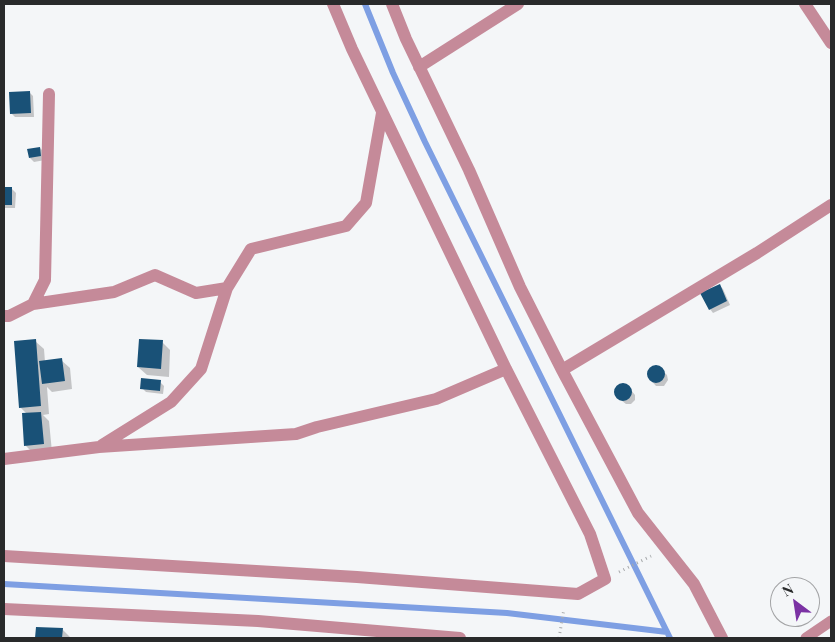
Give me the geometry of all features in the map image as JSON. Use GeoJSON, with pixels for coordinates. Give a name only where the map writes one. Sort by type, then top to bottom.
{"type":"FeatureCollection","features":[{"type":"Feature","properties":{"kind":"street"},"geometry":{"type":"LineString","coordinates":[[4,556],[358,577],[578,594],[605,579],[590,534],[506,369],[382,113],[333,4]]}},
{"type":"Feature","properties":{"kind":"street"},"geometry":{"type":"LineString","coordinates":[[392,4],[406,39],[468,170],[520,287],[562,370],[638,513],[694,584],[722,638]]}},
{"type":"Feature","properties":{"kind":"street"},"geometry":{"type":"LineString","coordinates":[[419,67],[518,4]]}},
{"type":"Feature","properties":{"kind":"street"},"geometry":{"type":"LineString","coordinates":[[805,4],[831,43]]}},
{"type":"Feature","properties":{"kind":"street"},"geometry":{"type":"LineString","coordinates":[[33,304],[45,280],[49,94]]}},
{"type":"Feature","properties":{"kind":"street"},"geometry":{"type":"LineString","coordinates":[[100,446],[170,402],[201,369],[227,288],[251,249],[346,226],[366,203],[382,113]]}},
{"type":"Feature","properties":{"kind":"street"},"geometry":{"type":"LineString","coordinates":[[562,370],[757,253],[831,205]]}},
{"type":"Feature","properties":{"kind":"street"},"geometry":{"type":"LineString","coordinates":[[4,316],[9,316],[33,304],[114,292],[155,275],[196,293],[227,288]]}},
{"type":"Feature","properties":{"kind":"street"},"geometry":{"type":"LineString","coordinates":[[4,460],[100,446],[296,434],[317,427],[436,399],[506,369]]}},
{"type":"Feature","properties":{"kind":"street"},"geometry":{"type":"LineString","coordinates":[[4,609],[258,621],[460,638]]}},
{"type":"Feature","properties":{"kind":"lane"},"geometry":{"type":"LineString","coordinates":[[806,638],[831,621]]}},
{"type":"Feature","properties":{"kind":"path"},"geometry":{"type":"LineString","coordinates":[[615,574],[658,553]]}},
{"type":"Feature","properties":{"kind":"path"},"geometry":{"type":"LineString","coordinates":[[559,638],[565,605]]}},
{"type":"Feature","properties":{"kind":"building"},"geometry":{"type":"Polygon","coordinates":[[[30,91],[31,113],[10,114],[9,92],[30,91]]]}},
{"type":"Feature","properties":{"kind":"building"},"geometry":{"type":"Polygon","coordinates":[[[40,147],[41,156],[29,158],[27,149],[40,147]]]}},
{"type":"Feature","properties":{"kind":"building"},"geometry":{"type":"Polygon","coordinates":[[[4,187],[12,187],[12,205],[4,205],[4,187]]]}},
{"type":"Feature","properties":{"kind":"building"},"geometry":{"type":"Polygon","coordinates":[[[720,284],[727,301],[709,310],[700,293],[720,284]]]}},
{"type":"Feature","properties":{"kind":"building"},"geometry":{"type":"Polygon","coordinates":[[[36,339],[41,406],[19,408],[14,341],[36,339]]]}},
{"type":"Feature","properties":{"kind":"building"},"geometry":{"type":"Polygon","coordinates":[[[139,339],[163,340],[161,369],[137,367],[139,339]]]}},
{"type":"Feature","properties":{"kind":"building"},"geometry":{"type":"Polygon","coordinates":[[[62,358],[65,381],[42,384],[39,361],[62,358]]]}},
{"type":"Feature","properties":{"kind":"building"},"geometry":{"type":"Polygon","coordinates":[[[652,365],[660,365],[665,370],[663,381],[652,383],[647,378],[647,370],[652,365]]]}},
{"type":"Feature","properties":{"kind":"building"},"geometry":{"type":"Polygon","coordinates":[[[141,378],[161,380],[160,391],[140,389],[141,378]]]}},
{"type":"Feature","properties":{"kind":"building"},"geometry":{"type":"Polygon","coordinates":[[[623,383],[629,386],[632,392],[629,398],[623,401],[617,398],[614,392],[617,386],[623,383]]]}},
{"type":"Feature","properties":{"kind":"building"},"geometry":{"type":"Polygon","coordinates":[[[41,412],[44,444],[24,446],[22,413],[41,412]]]}},
{"type":"Feature","properties":{"kind":"building"},"geometry":{"type":"Polygon","coordinates":[[[36,627],[63,628],[62,638],[35,638],[36,627]]]}},
{"type":"Feature","properties":{"kind":"waterway"},"geometry":{"type":"LineString","coordinates":[[365,4],[393,73],[425,142],[670,638]]}},
{"type":"Feature","properties":{"kind":"waterway"},"geometry":{"type":"LineString","coordinates":[[4,584],[507,613],[667,632]]}}]}
